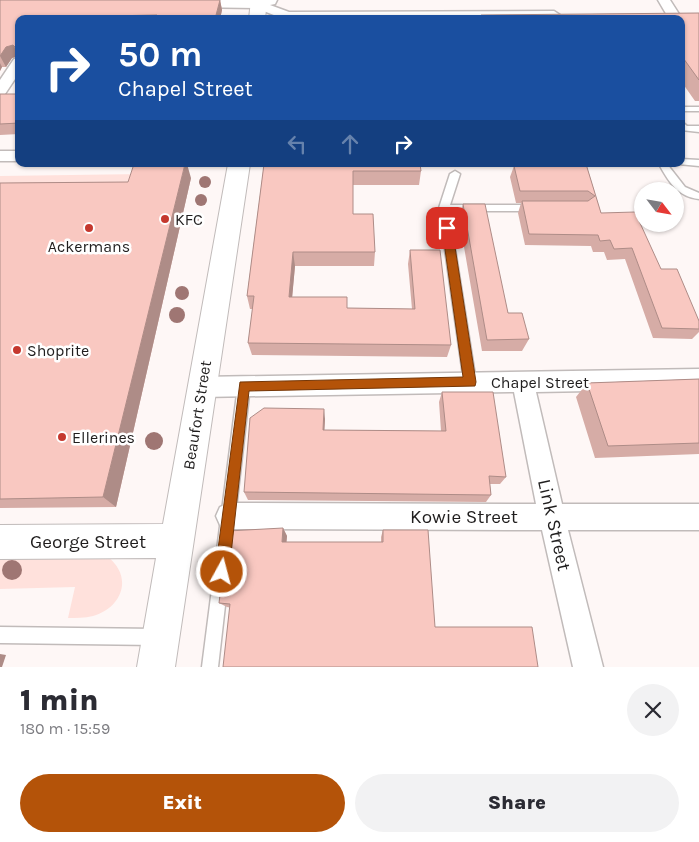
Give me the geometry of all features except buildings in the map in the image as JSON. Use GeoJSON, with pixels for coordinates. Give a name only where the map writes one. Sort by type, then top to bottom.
{"type":"FeatureCollection","features":[{"type":"Feature","properties":{"kind":"main road","name":"Beaufort Street"},"geometry":{"type":"LineString","coordinates":[[156,667],[175,541],[238,167]]}},
{"type":"Feature","properties":{"kind":"main road","name":"George Street"},"geometry":{"type":"LineString","coordinates":[[0,542],[175,541]]}},
{"type":"Feature","properties":{"kind":"street"},"geometry":{"type":"LineString","coordinates":[[664,0],[673,14]]}},
{"type":"Feature","properties":{"kind":"street"},"geometry":{"type":"LineString","coordinates":[[179,4],[262,6],[284,15]]}},
{"type":"Feature","properties":{"kind":"street"},"geometry":{"type":"LineString","coordinates":[[653,14],[690,14]]}},
{"type":"Feature","properties":{"kind":"street"},"geometry":{"type":"LineString","coordinates":[[0,91],[15,68]]}},
{"type":"Feature","properties":{"kind":"street"},"geometry":{"type":"LineString","coordinates":[[0,156],[15,156]]}},
{"type":"Feature","properties":{"kind":"street","name":"Chapel Street"},"geometry":{"type":"LineString","coordinates":[[201,387],[699,379]]}},
{"type":"Feature","properties":{"kind":"street","name":"Link Street"},"geometry":{"type":"LineString","coordinates":[[523,383],[552,517],[588,667]]}},
{"type":"Feature","properties":{"kind":"street","name":"Kowie Street"},"geometry":{"type":"LineString","coordinates":[[228,516],[699,516]]}},
{"type":"Feature","properties":{"kind":"lane"},"geometry":{"type":"LineString","coordinates":[[685,109],[699,109]]}},
{"type":"Feature","properties":{"kind":"lane"},"geometry":{"type":"LineString","coordinates":[[685,127],[699,129]]}},
{"type":"Feature","properties":{"kind":"lane"},"geometry":{"type":"LineString","coordinates":[[685,162],[699,163]]}},
{"type":"Feature","properties":{"kind":"lane"},"geometry":{"type":"LineString","coordinates":[[665,167],[680,190],[689,195],[699,196]]}},
{"type":"Feature","properties":{"kind":"lane"},"geometry":{"type":"LineString","coordinates":[[455,174],[444,208],[470,382]]}},
{"type":"Feature","properties":{"kind":"lane"},"geometry":{"type":"LineString","coordinates":[[444,208],[542,208]]}},
{"type":"Feature","properties":{"kind":"lane"},"geometry":{"type":"LineString","coordinates":[[210,667],[244,386]]}},
{"type":"Feature","properties":{"kind":"lane"},"geometry":{"type":"LineString","coordinates":[[0,635],[160,638]]}},
{"type":"Feature","properties":{"kind":"shaded area"},"geometry":{"type":"Polygon","coordinates":[[[143,174],[136,200],[0,200],[0,176],[143,174]]]}},
{"type":"Feature","properties":{"kind":"shaded area"},"geometry":{"type":"Polygon","coordinates":[[[0,556],[107,556],[120,573],[121,591],[111,606],[103,612],[90,617],[68,618],[75,587],[0,589],[0,556]]]}},
{"type":"Feature","properties":{"kind":"place","name":"KFC"},"geometry":{"type":"Point","coordinates":[165,219]}},
{"type":"Feature","properties":{"kind":"place","name":"Ackermans"},"geometry":{"type":"Point","coordinates":[89,228]}},
{"type":"Feature","properties":{"kind":"place","name":"Shoprite"},"geometry":{"type":"Point","coordinates":[17,350]}},
{"type":"Feature","properties":{"kind":"place","name":"Ellerines"},"geometry":{"type":"Point","coordinates":[62,437]}},
{"type":"Feature","properties":{"kind":"route"},"geometry":{"type":"LineString","coordinates":[[222,572],[244,386],[470,382],[447,228]]}}]}
